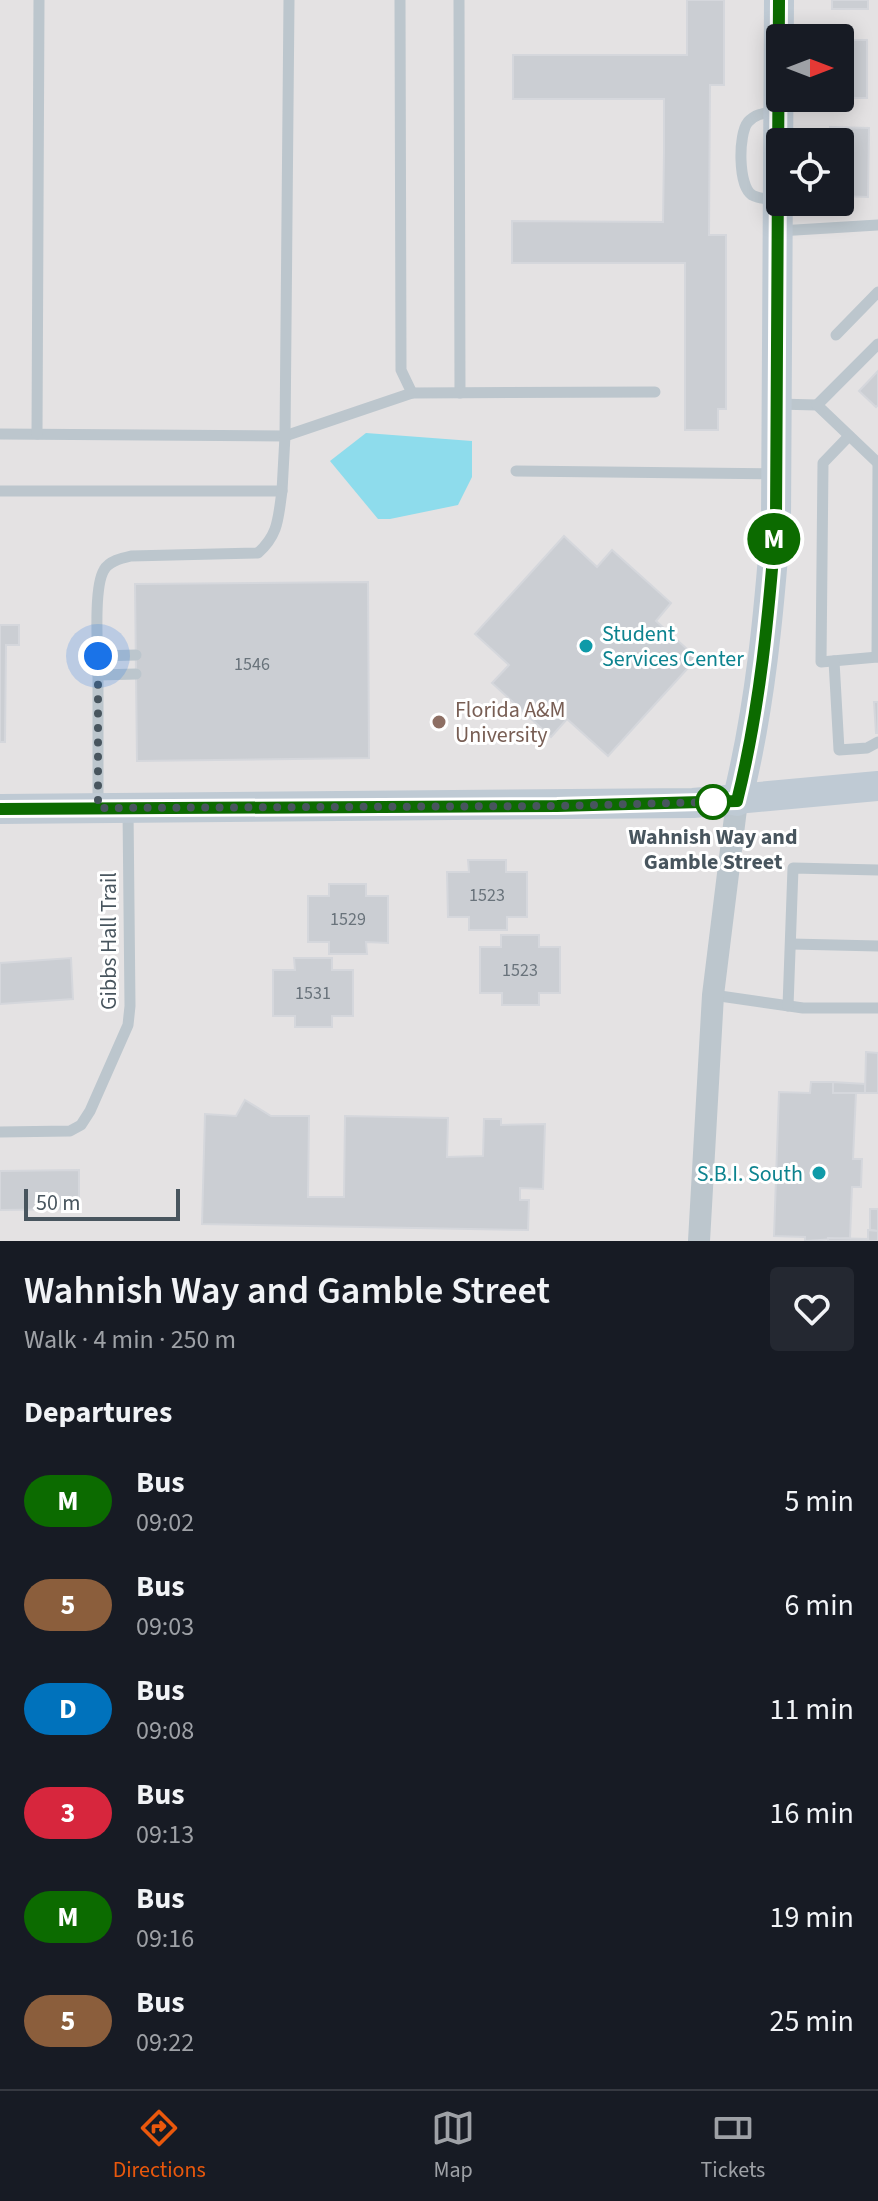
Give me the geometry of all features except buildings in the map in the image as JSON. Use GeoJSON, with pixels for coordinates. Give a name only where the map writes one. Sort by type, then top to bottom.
{"type":"FeatureCollection","features":[{"type":"Feature","properties":{"kind":"street"},"geometry":{"type":"LineString","coordinates":[[699,1241],[713,995],[737,801],[750,752],[771,586],[776,474],[779,0]]}},
{"type":"Feature","properties":{"kind":"street"},"geometry":{"type":"LineString","coordinates":[[0,809],[557,806],[737,801],[878,786]]}},
{"type":"Feature","properties":{"kind":"lane"},"geometry":{"type":"LineString","coordinates":[[37,434],[39,0]]}},
{"type":"Feature","properties":{"kind":"lane"},"geometry":{"type":"LineString","coordinates":[[113,808],[98,675],[98,587],[105,568],[118,559],[131,556],[258,553],[271,541],[277,525],[285,436],[289,0]]}},
{"type":"Feature","properties":{"kind":"lane"},"geometry":{"type":"LineString","coordinates":[[400,0],[401,370],[412,393]]}},
{"type":"Feature","properties":{"kind":"lane"},"geometry":{"type":"LineString","coordinates":[[459,0],[460,393]]}},
{"type":"Feature","properties":{"kind":"lane"},"geometry":{"type":"LineString","coordinates":[[778,231],[878,225]]}},
{"type":"Feature","properties":{"kind":"lane"},"geometry":{"type":"LineString","coordinates":[[836,335],[878,292]]}},
{"type":"Feature","properties":{"kind":"lane"},"geometry":{"type":"LineString","coordinates":[[817,405],[878,344]]}},
{"type":"Feature","properties":{"kind":"lane"},"geometry":{"type":"LineString","coordinates":[[0,434],[285,436],[412,393],[655,392]]}},
{"type":"Feature","properties":{"kind":"lane"},"geometry":{"type":"LineString","coordinates":[[776,403],[817,405],[878,463],[878,657],[821,662],[823,463],[849,436]]}},
{"type":"Feature","properties":{"kind":"lane"},"geometry":{"type":"LineString","coordinates":[[516,471],[776,474]]}},
{"type":"Feature","properties":{"kind":"lane"},"geometry":{"type":"LineString","coordinates":[[0,491],[282,491]]}},
{"type":"Feature","properties":{"kind":"lane"},"geometry":{"type":"LineString","coordinates":[[98,656],[136,655]]}},
{"type":"Feature","properties":{"kind":"lane"},"geometry":{"type":"LineString","coordinates":[[834,661],[839,750],[867,748],[878,742]]}},
{"type":"Feature","properties":{"kind":"lane"},"geometry":{"type":"LineString","coordinates":[[98,675],[136,674]]}},
{"type":"Feature","properties":{"kind":"lane","name":"Gibbs Hall Trail"},"geometry":{"type":"LineString","coordinates":[[0,1132],[70,1131],[81,1125],[128,1025],[130,1006],[113,808]]}},
{"type":"Feature","properties":{"kind":"lane"},"geometry":{"type":"LineString","coordinates":[[788,1006],[793,868],[878,870]]}},
{"type":"Feature","properties":{"kind":"lane"},"geometry":{"type":"LineString","coordinates":[[791,944],[878,946]]}},
{"type":"Feature","properties":{"kind":"lane"},"geometry":{"type":"LineString","coordinates":[[713,995],[788,1006],[878,1008]]}},
{"type":"Feature","properties":{"kind":"shaded area","name":"Florida A&M University"},"geometry":{"type":"Polygon","coordinates":[[[0,0],[878,0],[878,1241],[0,1241],[0,0]]]}},
{"type":"Feature","properties":{"kind":"water"},"geometry":{"type":"Polygon","coordinates":[[[366,433],[472,441],[472,477],[458,505],[378,519],[330,461],[366,433]]]}},
{"type":"Feature","properties":{"kind":"bus line","name":"M"},"geometry":{"type":"LineString","coordinates":[[0,809],[557,806],[737,801],[750,752],[771,586],[776,519],[779,0]]}},
{"type":"Feature","properties":{"kind":"place","name":"Student Services Center"},"geometry":{"type":"Point","coordinates":[586,646]}},
{"type":"Feature","properties":{"kind":"place","name":"Florida A&M University"},"geometry":{"type":"Point","coordinates":[439,722]}},
{"type":"Feature","properties":{"kind":"place","name":"Wahnish Way and Gamble Street"},"geometry":{"type":"Point","coordinates":[713,802]}},
{"type":"Feature","properties":{"kind":"place","name":"S.B.I. South"},"geometry":{"type":"Point","coordinates":[819,1173]}},
{"type":"Feature","properties":{"kind":"route"},"geometry":{"type":"LineString","coordinates":[[98,656],[98,808],[557,806],[713,802]]}}]}
